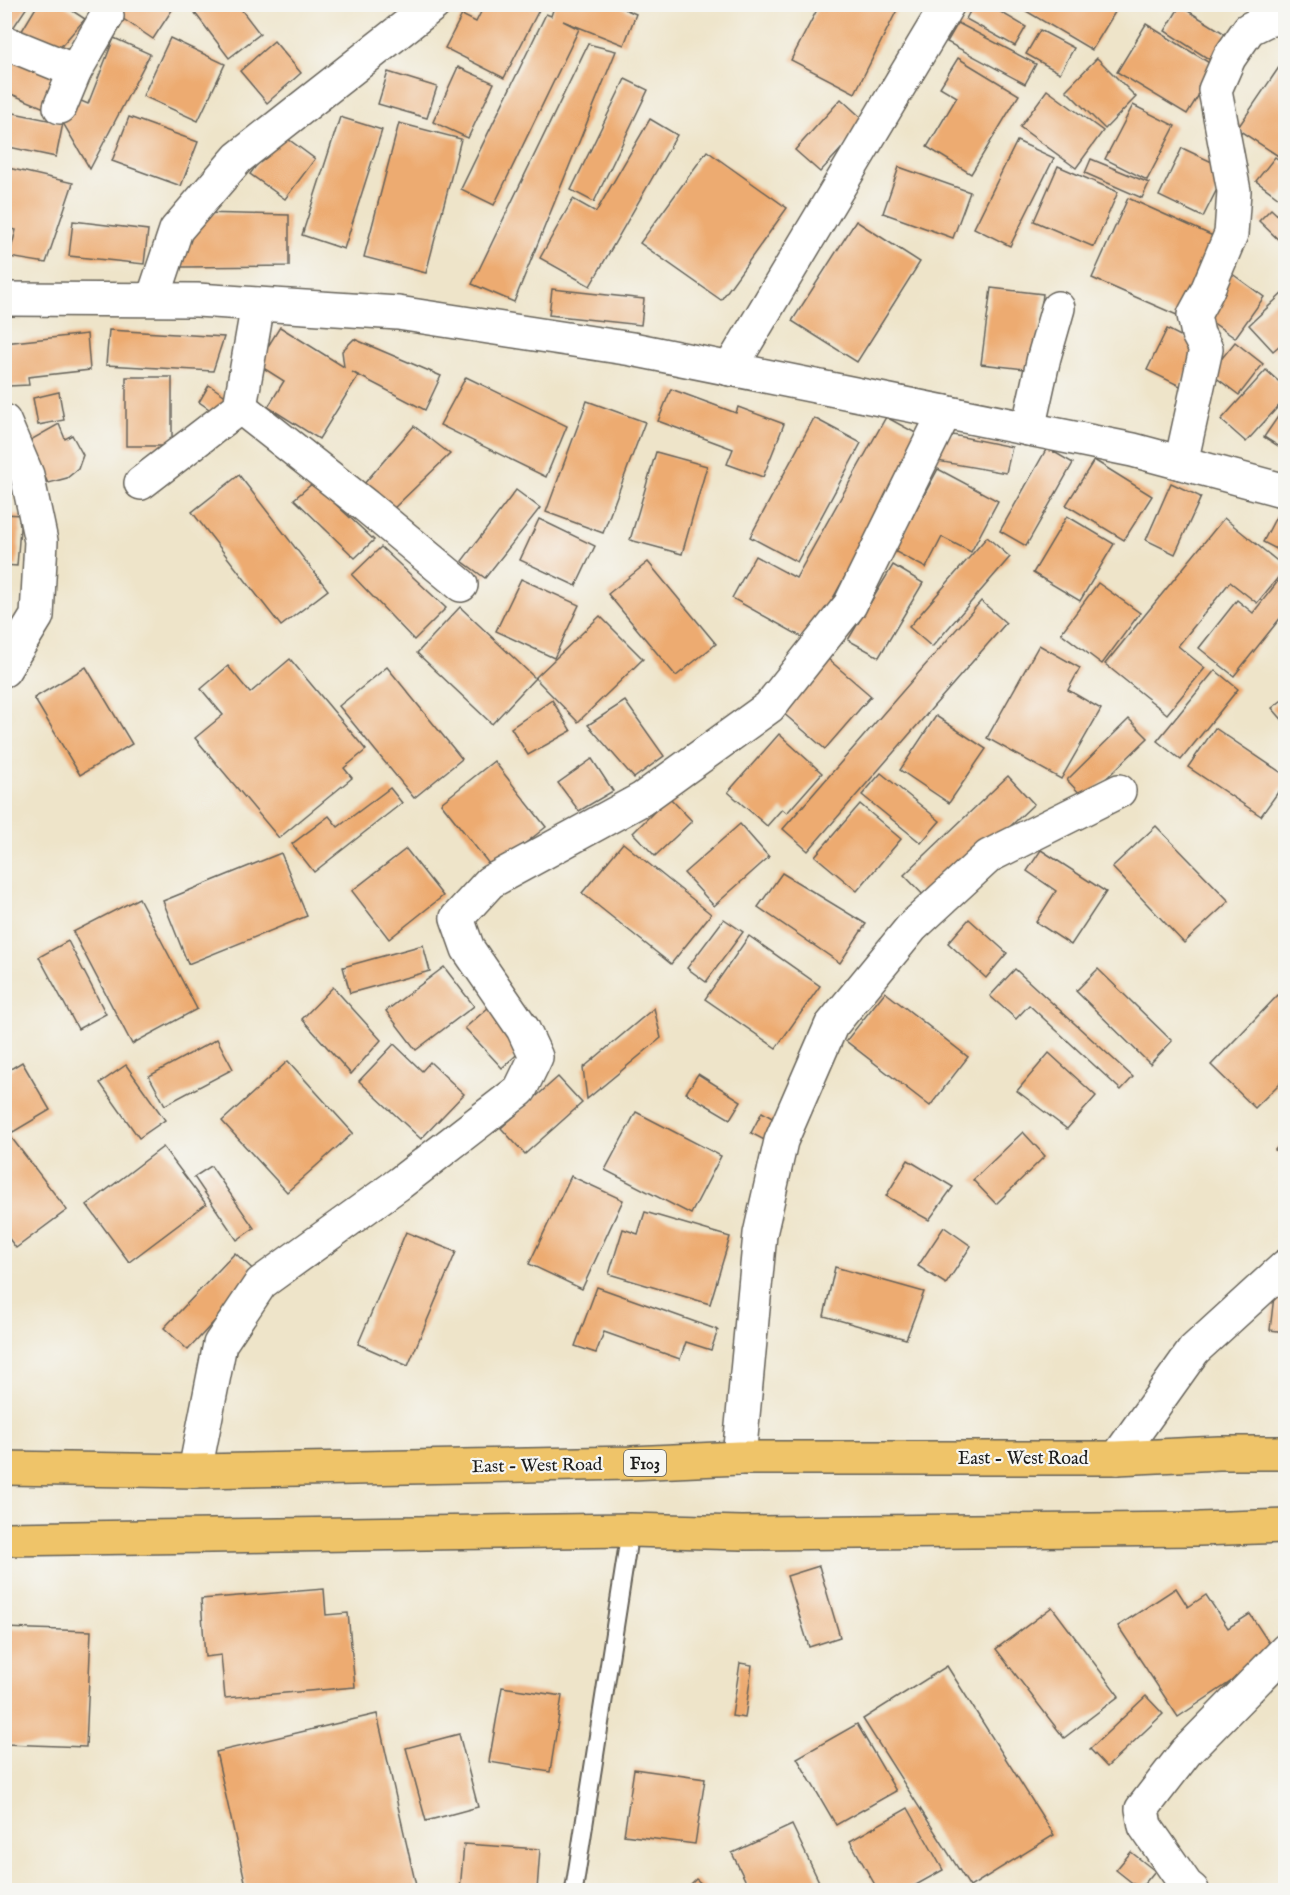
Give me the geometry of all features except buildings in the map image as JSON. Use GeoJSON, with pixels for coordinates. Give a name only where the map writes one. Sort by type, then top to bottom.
{"type":"FeatureCollection","features":[{"type":"Feature","properties":{"kind":"main road","name":"East - West Road"},"geometry":{"type":"LineString","coordinates":[[4,1468],[195,1470],[631,1463],[739,1458],[1118,1458],[1219,1453],[1286,1453]]}},
{"type":"Feature","properties":{"kind":"main road"},"geometry":{"type":"LineString","coordinates":[[4,1539],[630,1530],[754,1533],[1155,1530],[1286,1526]]}},
{"type":"Feature","properties":{"kind":"street"},"geometry":{"type":"LineString","coordinates":[[153,299],[176,230],[238,158],[434,4]]}},
{"type":"Feature","properties":{"kind":"street"},"geometry":{"type":"LineString","coordinates":[[730,369],[948,4]]}},
{"type":"Feature","properties":{"kind":"street"},"geometry":{"type":"LineString","coordinates":[[60,107],[75,71],[107,16]]}},
{"type":"Feature","properties":{"kind":"street"},"geometry":{"type":"LineString","coordinates":[[1181,463],[1206,349],[1198,334],[1194,315],[1208,291],[1231,234],[1234,191],[1215,90],[1229,58],[1249,29],[1267,21],[1286,17]]}},
{"type":"Feature","properties":{"kind":"street"},"geometry":{"type":"LineString","coordinates":[[4,42],[75,71]]}},
{"type":"Feature","properties":{"kind":"street"},"geometry":{"type":"LineString","coordinates":[[4,299],[153,299],[398,313],[632,349],[1133,450],[1286,491]]}},
{"type":"Feature","properties":{"kind":"street"},"geometry":{"type":"LineString","coordinates":[[141,483],[240,407],[258,304]]}},
{"type":"Feature","properties":{"kind":"street"},"geometry":{"type":"LineString","coordinates":[[1028,429],[1044,357],[1059,308]]}},
{"type":"Feature","properties":{"kind":"street"},"geometry":{"type":"LineString","coordinates":[[240,407],[366,506],[461,585]]}},
{"type":"Feature","properties":{"kind":"street"},"geometry":{"type":"LineString","coordinates":[[195,1470],[220,1344],[261,1283],[400,1183],[520,1090],[536,1057],[523,1029],[468,950],[457,918],[490,882],[642,799],[769,707],[850,605],[945,412]]}},
{"type":"Feature","properties":{"kind":"street"},"geometry":{"type":"LineString","coordinates":[[4,421],[27,475],[41,541],[37,616],[4,670]]}},
{"type":"Feature","properties":{"kind":"street"},"geometry":{"type":"LineString","coordinates":[[739,1458],[760,1234],[781,1141],[831,1026],[912,927],[989,856],[1119,791]]}},
{"type":"Feature","properties":{"kind":"street"},"geometry":{"type":"LineString","coordinates":[[1118,1458],[1194,1350],[1286,1266]]}},
{"type":"Feature","properties":{"kind":"street"},"geometry":{"type":"LineString","coordinates":[[1192,1890],[1186,1885],[1145,1826],[1142,1809],[1186,1752],[1286,1650]]}},
{"type":"Feature","properties":{"kind":"lane"},"geometry":{"type":"LineString","coordinates":[[574,1890],[630,1530]]}}]}
